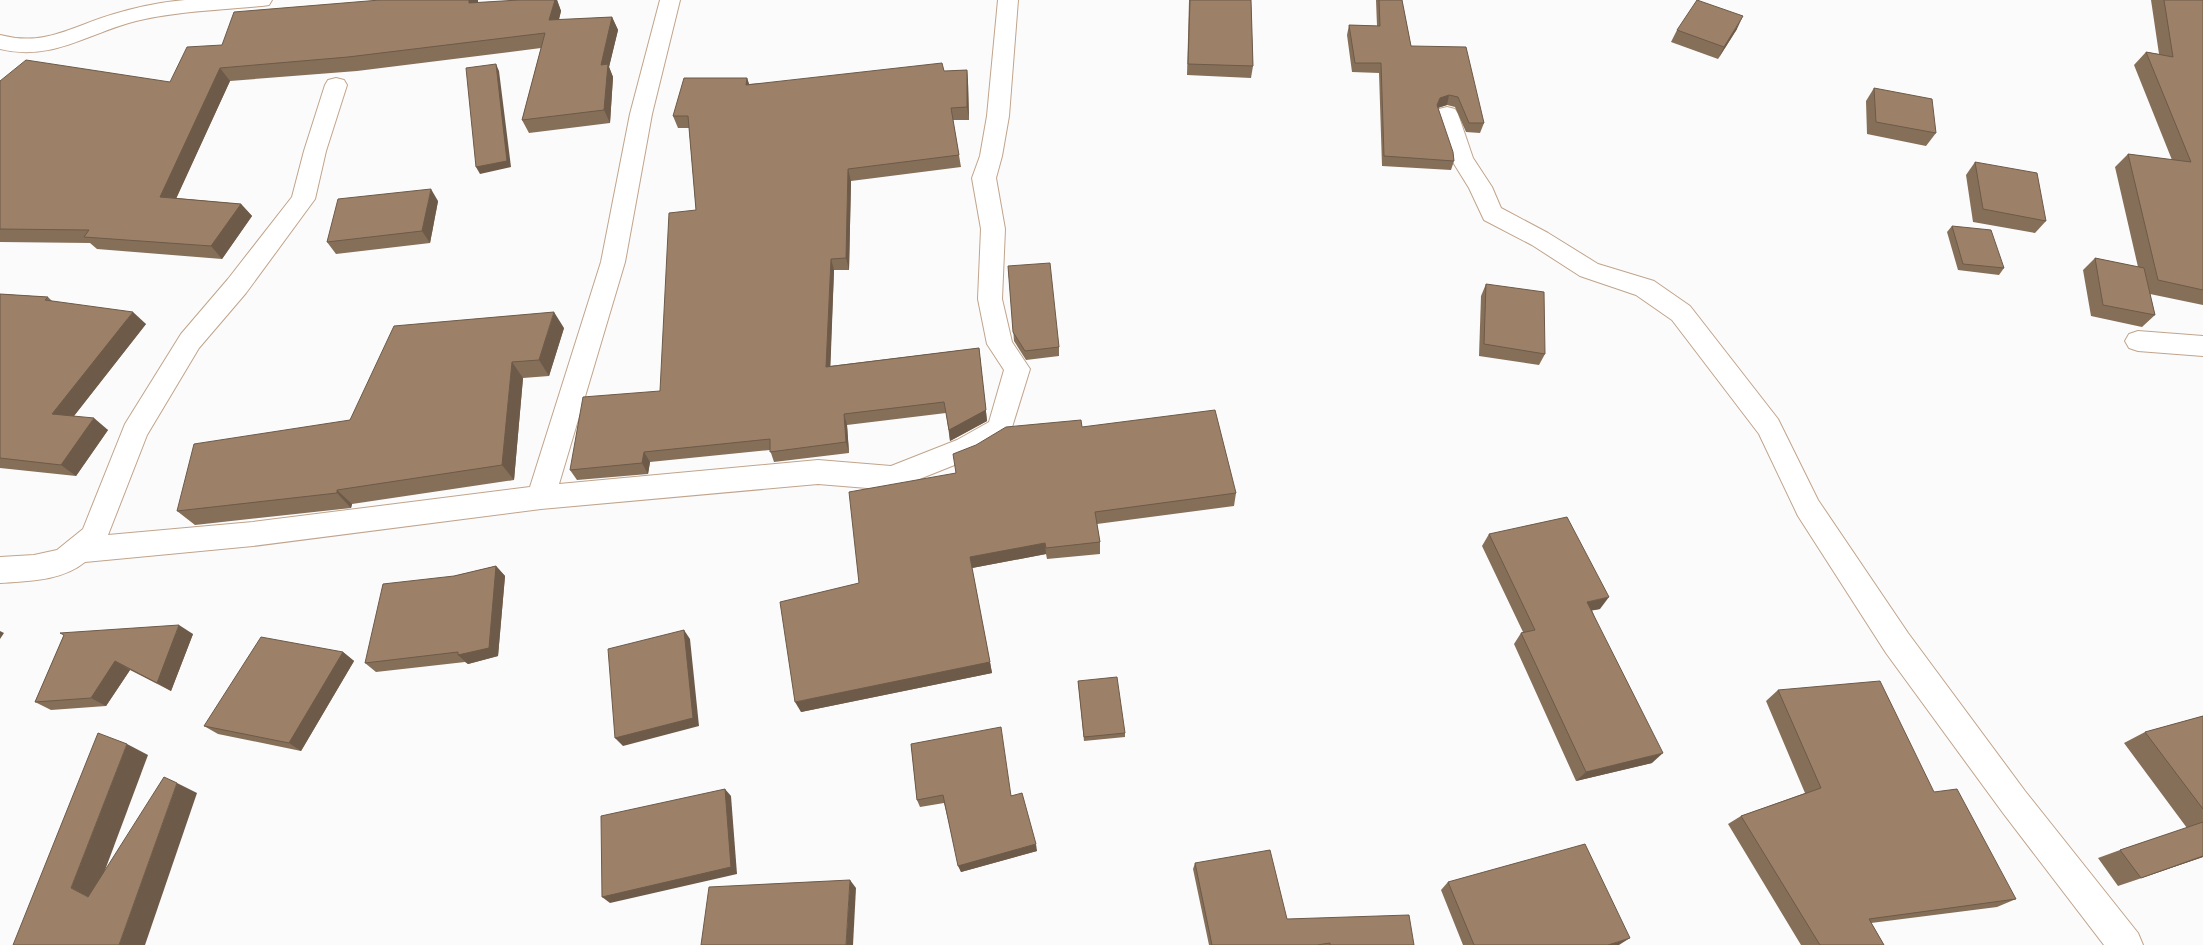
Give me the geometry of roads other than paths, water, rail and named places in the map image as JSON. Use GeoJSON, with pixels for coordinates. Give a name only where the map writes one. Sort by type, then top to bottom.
{"type":"FeatureCollection","features":[{"type":"Feature","properties":{"kind":"street"},"geometry":{"type":"LineString","coordinates":[[0,42],[27,46],[65,38],[98,25],[134,15],[174,8],[262,0]]}},
{"type":"Feature","properties":{"kind":"street"},"geometry":{"type":"LineString","coordinates":[[541,497],[612,262],[641,114],[670,0]]}},
{"type":"Feature","properties":{"kind":"street"},"geometry":{"type":"LineString","coordinates":[[77,550],[253,534],[541,497],[818,472],[892,478],[967,448],[1000,429],[1017,369],[1000,344],[990,299],[993,229],[984,178],[991,156],[998,116],[1008,0]]}},
{"type":"Feature","properties":{"kind":"street"},"geometry":{"type":"LineString","coordinates":[[0,570],[34,568],[65,561],[93,537],[135,432],[190,341],[255,263],[303,199],[315,151],[336,84]]}},
{"type":"Feature","properties":{"kind":"street"},"geometry":{"type":"LineString","coordinates":[[1447,114],[1462,159],[1480,187],[1492,214],[1540,239],[1589,270],[1645,288],[1681,313],[1768,426],[1808,508],[1897,643],[2014,802],[2126,945]]}},
{"type":"Feature","properties":{"kind":"street"},"geometry":{"type":"LineString","coordinates":[[2138,341],[2203,346]]}}]}
